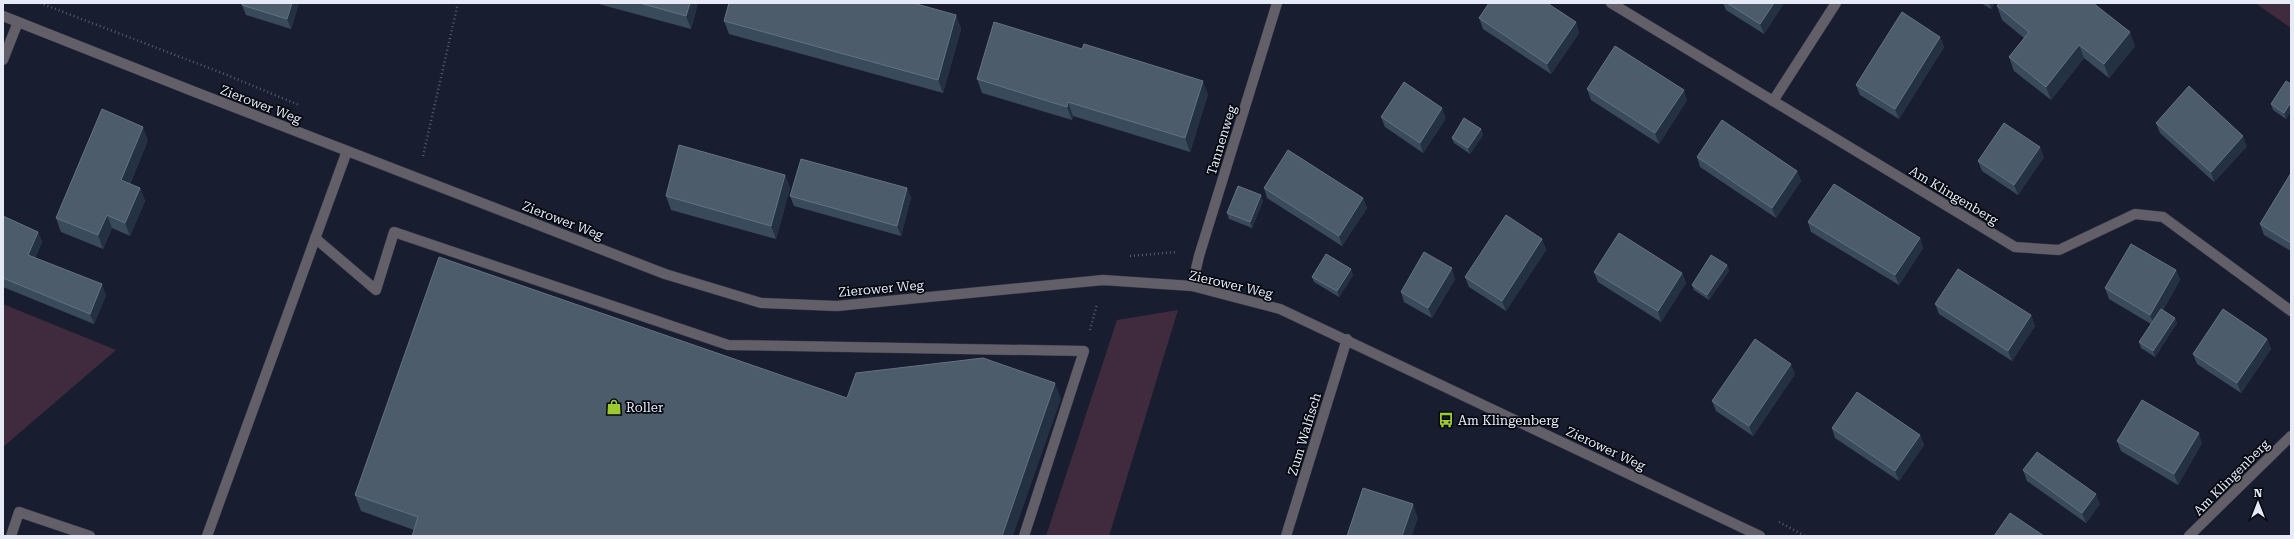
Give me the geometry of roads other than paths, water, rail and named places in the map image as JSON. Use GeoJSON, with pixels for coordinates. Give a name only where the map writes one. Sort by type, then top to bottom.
{"type":"FeatureCollection","features":[{"type":"Feature","properties":{"kind":"street","name":"Tannenweg"},"geometry":{"type":"LineString","coordinates":[[1192,286],[1199,256],[1278,3]]}},
{"type":"Feature","properties":{"kind":"street","name":"Am Klingenberg"},"geometry":{"type":"LineString","coordinates":[[1611,3],[2015,247],[2059,250],[2135,214],[2163,218],[2291,311]]}},
{"type":"Feature","properties":{"kind":"street"},"geometry":{"type":"LineString","coordinates":[[1773,101],[1836,3]]}},
{"type":"Feature","properties":{"kind":"street","name":"Zierower Weg"},"geometry":{"type":"LineString","coordinates":[[3,16],[346,151],[666,274],[761,303],[837,306],[1103,280],[1192,286],[1280,309],[1347,339],[1760,536]]}},
{"type":"Feature","properties":{"kind":"street"},"geometry":{"type":"LineString","coordinates":[[3,60],[18,22]]}},
{"type":"Feature","properties":{"kind":"street"},"geometry":{"type":"LineString","coordinates":[[207,536],[346,151]]}},
{"type":"Feature","properties":{"kind":"street"},"geometry":{"type":"LineString","coordinates":[[315,238],[376,290],[394,232],[728,345],[1084,351],[1024,536]]}},
{"type":"Feature","properties":{"kind":"street","name":"Zum Walfisch"},"geometry":{"type":"LineString","coordinates":[[1286,536],[1347,339]]}},
{"type":"Feature","properties":{"kind":"street","name":"Am Klingenberg"},"geometry":{"type":"LineString","coordinates":[[2190,536],[2291,436]]}},
{"type":"Feature","properties":{"kind":"street"},"geometry":{"type":"LineString","coordinates":[[11,536],[20,512],[90,536]]}},
{"type":"Feature","properties":{"kind":"place","name":"Roller"},"geometry":{"type":"Point","coordinates":[614,407]}},
{"type":"Feature","properties":{"kind":"place","name":"Am Klingenberg"},"geometry":{"type":"Point","coordinates":[1446,420]}}]}
